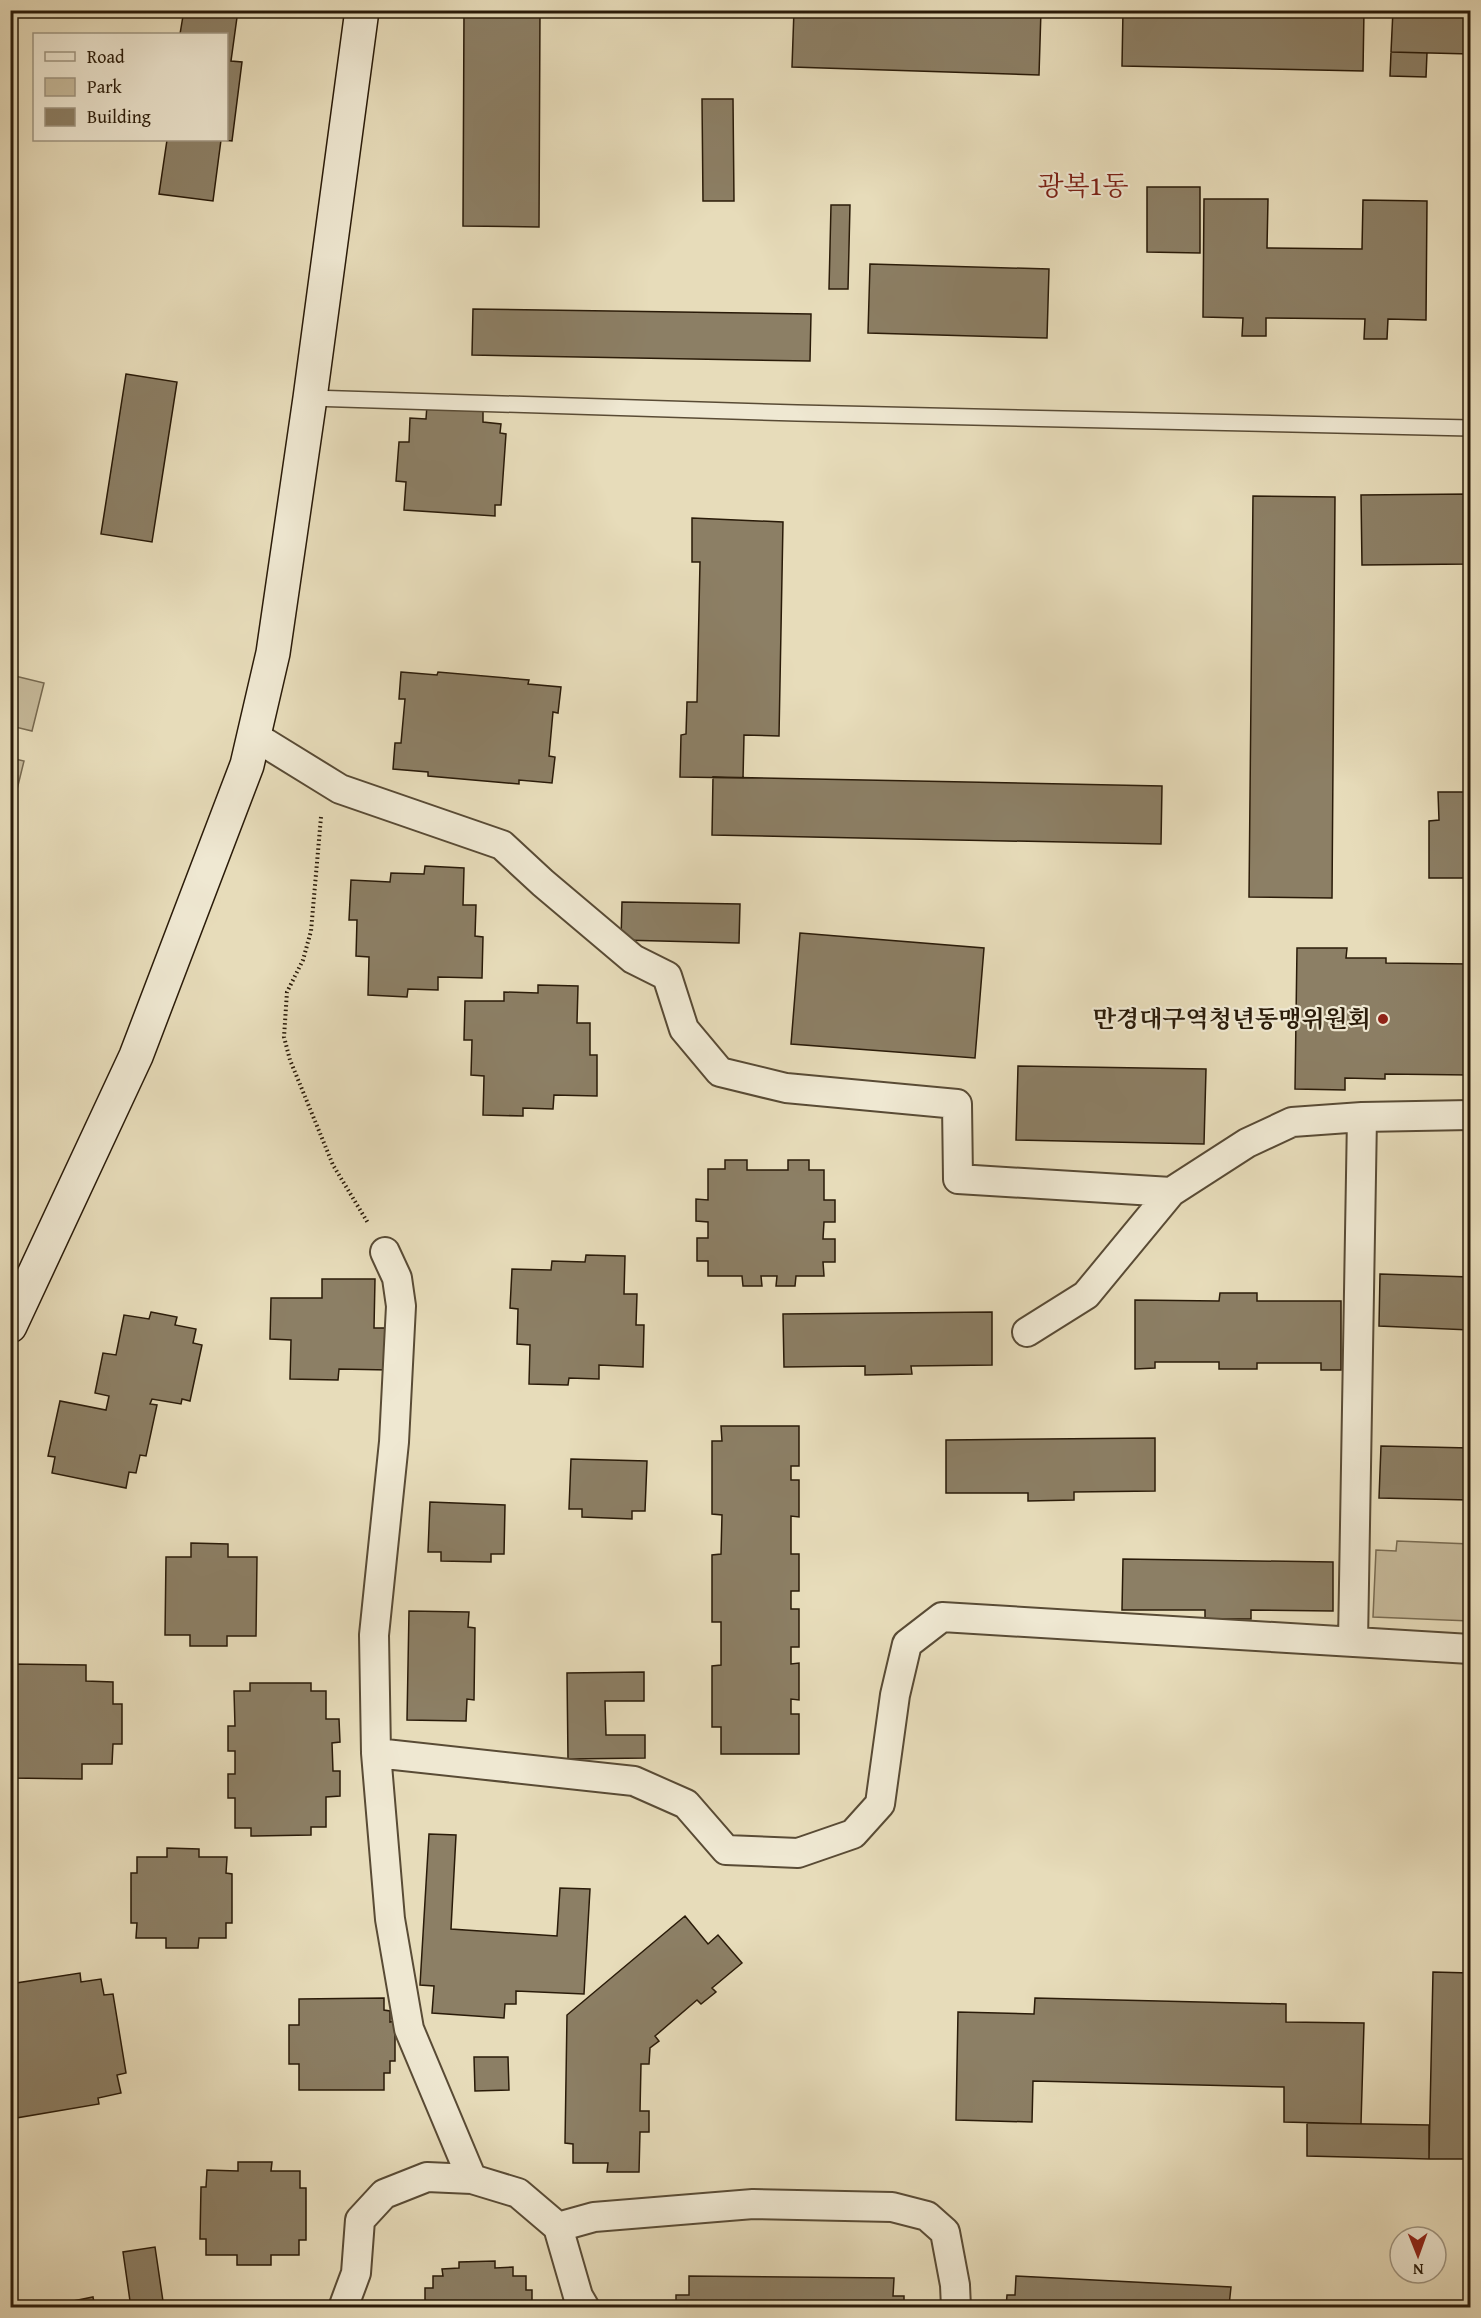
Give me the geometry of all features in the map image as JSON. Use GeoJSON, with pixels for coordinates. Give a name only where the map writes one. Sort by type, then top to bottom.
{"type":"FeatureCollection","features":[{"type":"Feature","properties":{"kind":"street"},"geometry":{"type":"LineString","coordinates":[[10,1326],[136,1056],[247,765],[273,653],[362,10]]}},
{"type":"Feature","properties":{"kind":"street"},"geometry":{"type":"LineString","coordinates":[[254,736],[340,789],[502,845],[633,959],[667,976],[684,1029],[720,1072],[786,1088],[957,1104],[958,1179],[1171,1192]]}},
{"type":"Feature","properties":{"kind":"street"},"geometry":{"type":"LineString","coordinates":[[1027,1332],[1086,1295],[1171,1192],[1247,1143],[1292,1122],[1362,1117],[1470,1115]]}},
{"type":"Feature","properties":{"kind":"street"},"geometry":{"type":"LineString","coordinates":[[1353,1642],[1362,1117]]}},
{"type":"Feature","properties":{"kind":"street"},"geometry":{"type":"LineString","coordinates":[[385,1252],[397,1278],[401,1306],[394,1442],[374,1635],[376,1752],[390,1919],[409,2029],[472,2179]]}},
{"type":"Feature","properties":{"kind":"street"},"geometry":{"type":"LineString","coordinates":[[376,1752],[634,1781],[686,1804],[726,1850],[798,1853],[854,1834],[880,1804],[895,1695],[907,1644],[942,1617],[1470,1649]]}},
{"type":"Feature","properties":{"kind":"street"},"geometry":{"type":"LineString","coordinates":[[343,2307],[356,2273],[360,2220],[384,2194],[427,2177],[472,2179],[518,2193],[558,2227],[578,2296],[585,2307]]}},
{"type":"Feature","properties":{"kind":"street"},"geometry":{"type":"LineString","coordinates":[[558,2227],[594,2217],[753,2204],[892,2207],[927,2216],[945,2232],[955,2285],[956,2307]]}},
{"type":"Feature","properties":{"kind":"lane"},"geometry":{"type":"LineString","coordinates":[[310,398],[797,413],[1470,428]]}},
{"type":"Feature","properties":{"kind":"path"},"geometry":{"type":"LineString","coordinates":[[324,780],[311,931],[303,960],[287,993],[284,1037],[290,1060],[333,1165],[385,1252]]}},
{"type":"Feature","properties":{"kind":"green space"},"geometry":{"type":"Polygon","coordinates":[[[11,675],[44,683],[32,731],[11,726],[11,675]]]}},
{"type":"Feature","properties":{"kind":"green space"},"geometry":{"type":"Polygon","coordinates":[[[11,758],[24,761],[12,810],[10,809],[11,758]]]}},
{"type":"Feature","properties":{"kind":"green space"},"geometry":{"type":"Polygon","coordinates":[[[1397,1541],[1470,1544],[1470,1621],[1373,1617],[1376,1550],[1396,1551],[1397,1541]]]}},
{"type":"Feature","properties":{"kind":"building"},"geometry":{"type":"Polygon","coordinates":[[[184,10],[238,10],[231,61],[242,62],[232,141],[228,141],[228,33],[180,33],[184,10]]]}},
{"type":"Feature","properties":{"kind":"building"},"geometry":{"type":"Polygon","coordinates":[[[464,10],[540,10],[539,227],[463,226],[464,10]]]}},
{"type":"Feature","properties":{"kind":"building"},"geometry":{"type":"Polygon","coordinates":[[[794,10],[1041,10],[1039,75],[792,67],[794,10]]]}},
{"type":"Feature","properties":{"kind":"building"},"geometry":{"type":"Polygon","coordinates":[[[1123,10],[1364,10],[1363,71],[1122,66],[1123,10]]]}},
{"type":"Feature","properties":{"kind":"building"},"geometry":{"type":"Polygon","coordinates":[[[1393,10],[1470,10],[1470,54],[1391,52],[1393,10]]]}},
{"type":"Feature","properties":{"kind":"building"},"geometry":{"type":"Polygon","coordinates":[[[1391,52],[1427,53],[1426,77],[1390,76],[1391,52]]]}},
{"type":"Feature","properties":{"kind":"building"},"geometry":{"type":"Polygon","coordinates":[[[702,99],[733,99],[734,201],[703,201],[702,99]]]}},
{"type":"Feature","properties":{"kind":"building"},"geometry":{"type":"Polygon","coordinates":[[[167,141],[221,141],[213,201],[159,194],[167,141]]]}},
{"type":"Feature","properties":{"kind":"building"},"geometry":{"type":"Polygon","coordinates":[[[1147,187],[1200,187],[1200,253],[1147,252],[1147,187]]]}},
{"type":"Feature","properties":{"kind":"building"},"geometry":{"type":"Polygon","coordinates":[[[1204,199],[1268,199],[1267,248],[1362,249],[1363,200],[1427,201],[1426,320],[1388,319],[1387,339],[1364,339],[1365,319],[1266,318],[1266,336],[1242,336],[1243,318],[1203,317],[1204,199]]]}},
{"type":"Feature","properties":{"kind":"building"},"geometry":{"type":"Polygon","coordinates":[[[831,205],[850,205],[848,289],[829,289],[831,205]]]}},
{"type":"Feature","properties":{"kind":"building"},"geometry":{"type":"Polygon","coordinates":[[[870,264],[1049,269],[1047,338],[868,333],[870,264]]]}},
{"type":"Feature","properties":{"kind":"building"},"geometry":{"type":"Polygon","coordinates":[[[473,309],[811,314],[810,361],[472,355],[473,309]]]}},
{"type":"Feature","properties":{"kind":"building"},"geometry":{"type":"Polygon","coordinates":[[[126,374],[177,382],[152,542],[101,534],[126,374]]]}},
{"type":"Feature","properties":{"kind":"building"},"geometry":{"type":"Polygon","coordinates":[[[427,405],[483,408],[483,422],[501,424],[500,433],[506,434],[501,505],[495,505],[495,516],[404,510],[406,482],[396,481],[399,442],[409,442],[410,418],[426,419],[427,405]]]}},
{"type":"Feature","properties":{"kind":"building"},"geometry":{"type":"Polygon","coordinates":[[[1470,494],[1470,564],[1362,565],[1361,495],[1470,494]]]}},
{"type":"Feature","properties":{"kind":"building"},"geometry":{"type":"Polygon","coordinates":[[[1253,496],[1335,497],[1332,898],[1249,897],[1253,496]]]}},
{"type":"Feature","properties":{"kind":"building"},"geometry":{"type":"Polygon","coordinates":[[[692,518],[783,522],[779,736],[744,735],[743,778],[680,777],[681,735],[686,734],[687,702],[697,702],[700,562],[692,562],[692,518]]]}},
{"type":"Feature","properties":{"kind":"building"},"geometry":{"type":"Polygon","coordinates":[[[1470,619],[1470,787],[1469,787],[1470,619]]]}},
{"type":"Feature","properties":{"kind":"building"},"geometry":{"type":"Polygon","coordinates":[[[401,672],[437,675],[438,672],[529,680],[528,684],[561,687],[558,713],[553,712],[549,756],[555,757],[552,783],[519,780],[519,784],[428,776],[428,772],[393,769],[395,743],[401,743],[405,699],[399,699],[401,672]]]}},
{"type":"Feature","properties":{"kind":"building"},"geometry":{"type":"Polygon","coordinates":[[[713,777],[1162,786],[1161,844],[712,835],[713,777]]]}},
{"type":"Feature","properties":{"kind":"building"},"geometry":{"type":"Polygon","coordinates":[[[1438,792],[1470,792],[1470,878],[1429,878],[1429,821],[1439,820],[1438,792]]]}},
{"type":"Feature","properties":{"kind":"building"},"geometry":{"type":"Polygon","coordinates":[[[425,866],[464,868],[463,905],[476,905],[475,936],[483,937],[482,978],[438,977],[438,990],[408,989],[407,997],[368,995],[369,957],[356,956],[357,920],[349,920],[351,880],[390,882],[391,873],[424,874],[425,866]]]}},
{"type":"Feature","properties":{"kind":"building"},"geometry":{"type":"Polygon","coordinates":[[[622,902],[740,904],[739,943],[621,940],[622,902]]]}},
{"type":"Feature","properties":{"kind":"building"},"geometry":{"type":"Polygon","coordinates":[[[800,933],[984,948],[975,1058],[791,1044],[800,933]]]}},
{"type":"Feature","properties":{"kind":"building","name":"만경대구역청년동맹위원회"},"geometry":{"type":"Polygon","coordinates":[[[1297,948],[1347,948],[1346,958],[1386,958],[1386,963],[1470,964],[1470,1075],[1385,1074],[1385,1079],[1345,1078],[1345,1090],[1295,1089],[1297,948]]]}},
{"type":"Feature","properties":{"kind":"building"},"geometry":{"type":"Polygon","coordinates":[[[538,985],[578,986],[577,1023],[590,1023],[590,1055],[597,1055],[597,1096],[554,1095],[553,1109],[523,1108],[523,1116],[483,1115],[484,1076],[471,1075],[472,1040],[464,1040],[465,1001],[504,1001],[504,992],[538,993],[538,985]]]}},
{"type":"Feature","properties":{"kind":"building"},"geometry":{"type":"Polygon","coordinates":[[[1018,1066],[1206,1069],[1204,1144],[1016,1140],[1018,1066]]]}},
{"type":"Feature","properties":{"kind":"building"},"geometry":{"type":"Polygon","coordinates":[[[725,1160],[747,1160],[747,1170],[788,1170],[788,1160],[809,1160],[809,1170],[824,1170],[824,1200],[835,1200],[835,1222],[824,1222],[823,1239],[835,1239],[835,1262],[823,1262],[824,1276],[796,1276],[795,1286],[776,1286],[777,1276],[761,1276],[762,1286],[743,1286],[742,1276],[708,1276],[708,1261],[697,1261],[697,1238],[708,1238],[708,1222],[696,1221],[696,1199],[708,1200],[708,1169],[725,1169],[725,1160]]]}},
{"type":"Feature","properties":{"kind":"building"},"geometry":{"type":"Polygon","coordinates":[[[586,1255],[625,1256],[624,1294],[637,1294],[636,1325],[644,1325],[643,1367],[599,1365],[599,1379],[569,1378],[568,1385],[529,1384],[530,1345],[517,1344],[518,1309],[510,1308],[512,1269],[551,1270],[552,1261],[585,1262],[586,1255]]]}},
{"type":"Feature","properties":{"kind":"building"},"geometry":{"type":"Polygon","coordinates":[[[1380,1274],[1470,1277],[1470,1330],[1379,1326],[1380,1274]]]}},
{"type":"Feature","properties":{"kind":"building"},"geometry":{"type":"Polygon","coordinates":[[[322,1279],[375,1279],[374,1328],[390,1328],[389,1370],[339,1369],[338,1380],[290,1379],[291,1340],[270,1339],[271,1298],[322,1298],[322,1279]]]}},
{"type":"Feature","properties":{"kind":"building"},"geometry":{"type":"Polygon","coordinates":[[[1220,1293],[1257,1293],[1257,1301],[1341,1301],[1341,1370],[1321,1370],[1321,1363],[1257,1363],[1257,1369],[1219,1369],[1219,1362],[1155,1362],[1155,1368],[1135,1369],[1135,1300],[1219,1301],[1220,1293]]]}},
{"type":"Feature","properties":{"kind":"building"},"geometry":{"type":"Polygon","coordinates":[[[151,1312],[177,1317],[175,1325],[196,1329],[193,1343],[202,1345],[190,1401],[182,1399],[181,1404],[152,1399],[150,1404],[157,1405],[146,1456],[140,1455],[136,1473],[129,1472],[126,1488],[52,1473],[55,1457],[48,1456],[60,1401],[106,1410],[109,1396],[95,1393],[103,1353],[116,1355],[124,1315],[149,1319],[151,1312]]]}},
{"type":"Feature","properties":{"kind":"building"},"geometry":{"type":"Polygon","coordinates":[[[992,1312],[992,1365],[911,1366],[912,1374],[865,1375],[865,1366],[784,1367],[783,1314],[992,1312]]]}},
{"type":"Feature","properties":{"kind":"building"},"geometry":{"type":"Polygon","coordinates":[[[721,1426],[799,1426],[799,1466],[791,1466],[791,1480],[799,1480],[799,1517],[791,1516],[791,1554],[799,1554],[799,1591],[791,1591],[791,1609],[799,1609],[799,1647],[791,1647],[791,1664],[799,1663],[799,1700],[791,1699],[791,1714],[799,1714],[799,1754],[721,1754],[721,1727],[712,1727],[712,1666],[721,1665],[721,1622],[712,1622],[712,1555],[721,1554],[722,1515],[712,1514],[712,1441],[722,1441],[721,1426]]]}},
{"type":"Feature","properties":{"kind":"building"},"geometry":{"type":"Polygon","coordinates":[[[1155,1438],[1155,1491],[1074,1492],[1074,1500],[1028,1501],[1028,1493],[946,1493],[946,1440],[1155,1438]]]}},
{"type":"Feature","properties":{"kind":"building"},"geometry":{"type":"Polygon","coordinates":[[[1381,1446],[1470,1448],[1470,1500],[1379,1498],[1381,1446]]]}},
{"type":"Feature","properties":{"kind":"building"},"geometry":{"type":"Polygon","coordinates":[[[571,1459],[647,1461],[645,1511],[632,1511],[632,1519],[582,1517],[582,1509],[569,1509],[571,1459]]]}},
{"type":"Feature","properties":{"kind":"building"},"geometry":{"type":"Polygon","coordinates":[[[430,1502],[505,1505],[504,1554],[491,1554],[491,1562],[441,1561],[441,1552],[428,1552],[430,1502]]]}},
{"type":"Feature","properties":{"kind":"building"},"geometry":{"type":"Polygon","coordinates":[[[191,1543],[228,1544],[228,1557],[257,1557],[256,1636],[227,1636],[227,1646],[190,1646],[190,1635],[165,1635],[166,1557],[191,1557],[191,1543]]]}},
{"type":"Feature","properties":{"kind":"building"},"geometry":{"type":"Polygon","coordinates":[[[1123,1559],[1333,1562],[1333,1611],[1251,1610],[1251,1619],[1205,1619],[1205,1610],[1122,1610],[1123,1559]]]}},
{"type":"Feature","properties":{"kind":"building"},"geometry":{"type":"Polygon","coordinates":[[[409,1611],[469,1612],[468,1627],[475,1628],[474,1700],[467,1699],[466,1721],[407,1720],[409,1611]]]}},
{"type":"Feature","properties":{"kind":"building"},"geometry":{"type":"Polygon","coordinates":[[[10,1664],[86,1665],[86,1681],[113,1682],[113,1704],[122,1704],[122,1744],[113,1744],[112,1764],[82,1764],[82,1779],[10,1778],[10,1664]]]}},
{"type":"Feature","properties":{"kind":"building"},"geometry":{"type":"Polygon","coordinates":[[[644,1672],[644,1701],[605,1701],[606,1735],[645,1735],[645,1758],[568,1759],[567,1673],[644,1672]]]}},
{"type":"Feature","properties":{"kind":"building"},"geometry":{"type":"Polygon","coordinates":[[[250,1683],[311,1683],[311,1691],[326,1691],[326,1719],[339,1719],[340,1742],[332,1743],[333,1771],[340,1771],[340,1796],[326,1797],[326,1827],[311,1827],[311,1835],[251,1836],[251,1828],[235,1828],[235,1798],[228,1798],[228,1774],[235,1774],[235,1751],[228,1751],[228,1726],[235,1726],[234,1691],[250,1691],[250,1683]]]}},
{"type":"Feature","properties":{"kind":"building"},"geometry":{"type":"Polygon","coordinates":[[[429,1834],[456,1835],[451,1929],[557,1936],[560,1888],[590,1889],[584,1994],[516,1991],[516,2004],[505,2004],[504,2018],[432,2013],[434,1986],[420,1985],[429,1834]]]}},
{"type":"Feature","properties":{"kind":"building"},"geometry":{"type":"Polygon","coordinates":[[[167,1848],[199,1849],[199,1857],[227,1857],[226,1873],[232,1874],[232,1923],[226,1923],[226,1938],[199,1938],[198,1948],[166,1948],[166,1938],[136,1938],[137,1923],[131,1923],[131,1873],[137,1873],[137,1857],[167,1857],[167,1848]]]}},
{"type":"Feature","properties":{"kind":"building"},"geometry":{"type":"Polygon","coordinates":[[[685,1916],[708,1944],[718,1935],[742,1963],[712,1988],[716,1992],[701,2004],[697,2000],[655,2036],[659,2041],[650,2048],[649,2064],[641,2064],[640,2111],[649,2111],[649,2132],[640,2132],[639,2172],[607,2172],[608,2163],[573,2163],[573,2144],[565,2143],[567,2015],[685,1916]]]}},
{"type":"Feature","properties":{"kind":"building"},"geometry":{"type":"Polygon","coordinates":[[[1433,1972],[1470,1973],[1470,2159],[1429,2159],[1433,1972]]]}},
{"type":"Feature","properties":{"kind":"building"},"geometry":{"type":"Polygon","coordinates":[[[80,1973],[81,1982],[101,1979],[104,1995],[113,1994],[126,2073],[117,2075],[121,2093],[98,2098],[99,2104],[10,2119],[10,1984],[80,1973]]]}},
{"type":"Feature","properties":{"kind":"building"},"geometry":{"type":"Polygon","coordinates":[[[384,1998],[384,2010],[390,2011],[390,2022],[395,2021],[395,2061],[390,2061],[390,2073],[384,2073],[384,2090],[299,2090],[299,2064],[289,2064],[289,2025],[299,2025],[299,1999],[384,1998]]]}},
{"type":"Feature","properties":{"kind":"building"},"geometry":{"type":"Polygon","coordinates":[[[1035,1998],[1286,2004],[1286,2022],[1364,2023],[1361,2124],[1284,2122],[1284,2087],[1033,2081],[1032,2122],[956,2120],[958,2012],[1034,2014],[1035,1998]]]}},
{"type":"Feature","properties":{"kind":"building"},"geometry":{"type":"Polygon","coordinates":[[[474,2057],[508,2057],[509,2090],[475,2091],[474,2057]]]}},
{"type":"Feature","properties":{"kind":"building"},"geometry":{"type":"Polygon","coordinates":[[[1307,2123],[1429,2125],[1429,2159],[1307,2156],[1307,2123]]]}},
{"type":"Feature","properties":{"kind":"building"},"geometry":{"type":"Polygon","coordinates":[[[238,2162],[272,2162],[271,2171],[300,2171],[300,2188],[306,2188],[306,2240],[299,2240],[299,2255],[271,2255],[271,2265],[237,2265],[237,2255],[206,2255],[206,2239],[200,2239],[201,2187],[206,2187],[207,2170],[238,2171],[238,2162]]]}},
{"type":"Feature","properties":{"kind":"building"},"geometry":{"type":"Polygon","coordinates":[[[155,2247],[164,2308],[131,2308],[123,2252],[155,2247]]]}},
{"type":"Feature","properties":{"kind":"building"},"geometry":{"type":"Polygon","coordinates":[[[495,2261],[495,2268],[513,2267],[513,2276],[526,2276],[526,2290],[532,2290],[532,2308],[425,2308],[425,2288],[433,2288],[433,2276],[443,2276],[442,2269],[459,2268],[459,2262],[495,2261]]]}},
{"type":"Feature","properties":{"kind":"building"},"geometry":{"type":"Polygon","coordinates":[[[689,2276],[894,2278],[893,2296],[904,2296],[904,2308],[676,2308],[676,2295],[689,2295],[689,2276]]]}},
{"type":"Feature","properties":{"kind":"building"},"geometry":{"type":"Polygon","coordinates":[[[1016,2276],[1231,2287],[1229,2306],[1238,2308],[1006,2308],[1007,2295],[1015,2295],[1016,2276]]]}},
{"type":"Feature","properties":{"kind":"building"},"geometry":{"type":"Polygon","coordinates":[[[93,2297],[95,2308],[39,2308],[93,2297]]]}},
{"type":"Feature","properties":{"kind":"place","name":"만경대구역청년동맹위원회"},"geometry":{"type":"Point","coordinates":[1383,1019]}},
{"type":"Feature","properties":{"kind":"district","name":"광복1동"},"geometry":{"type":"Point","coordinates":[1083,186]}}]}
